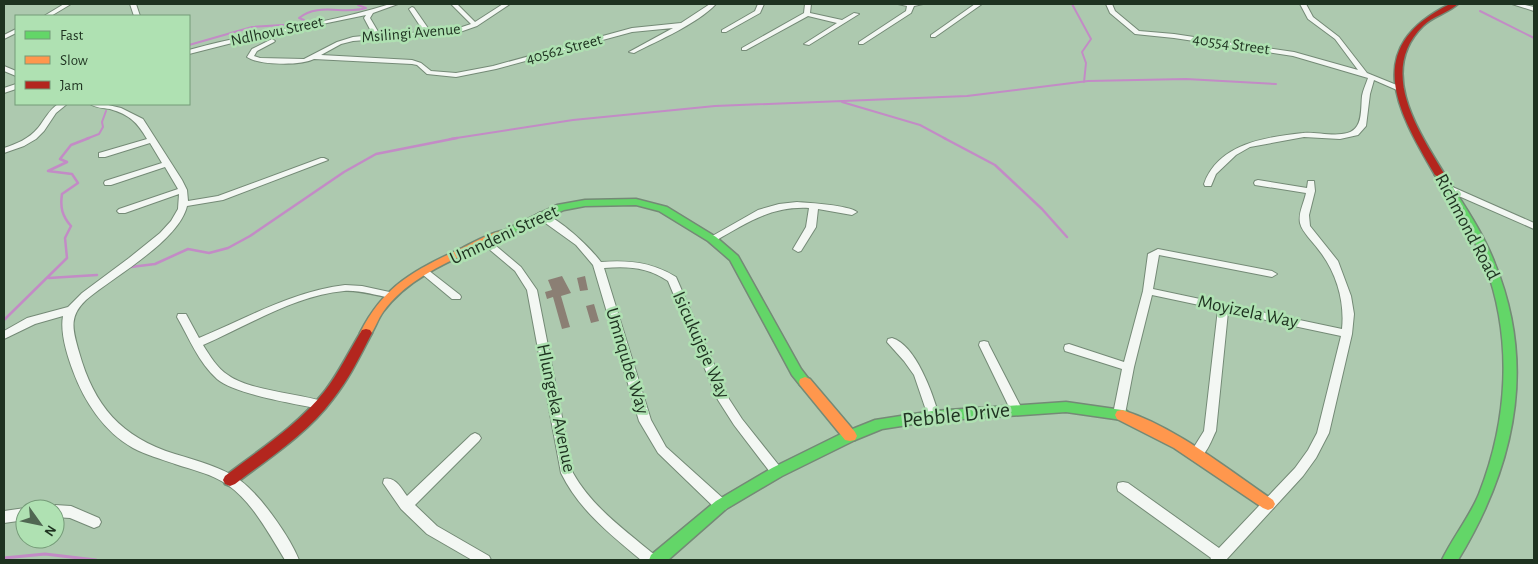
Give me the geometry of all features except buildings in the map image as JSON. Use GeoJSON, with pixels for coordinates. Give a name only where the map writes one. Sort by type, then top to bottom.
{"type":"FeatureCollection","features":[{"type":"Feature","properties":{"kind":"main road","name":"Richmond Road"},"geometry":{"type":"LineString","coordinates":[[1450,560],[1468,534],[1492,482],[1504,442],[1511,395],[1511,348],[1505,312],[1496,279],[1479,243],[1413,127],[1404,107],[1400,88],[1399,68],[1405,46],[1413,32],[1425,20],[1455,4]]}},
{"type":"Feature","properties":{"kind":"main road","name":"Umndeni Street"},"geometry":{"type":"LineString","coordinates":[[230,480],[298,427],[320,405],[334,388],[379,309],[390,295],[425,272],[540,216],[561,207],[579,204],[636,202],[663,209],[712,239],[738,262],[796,372],[850,436]]}},
{"type":"Feature","properties":{"kind":"main road","name":"Pebble Drive"},"geometry":{"type":"LineString","coordinates":[[657,560],[721,505],[777,472],[850,436],[880,424],[933,416],[1066,406],[1119,414],[1144,424],[1195,454],[1268,504]]}},
{"type":"Feature","properties":{"kind":"street"},"geometry":{"type":"LineString","coordinates":[[48,15],[68,4]]}},
{"type":"Feature","properties":{"kind":"street","name":"Ndlhovu Street"},"geometry":{"type":"LineString","coordinates":[[190,52],[240,38],[371,11],[395,4]]}},
{"type":"Feature","properties":{"kind":"street"},"geometry":{"type":"LineString","coordinates":[[454,4],[475,25]]}},
{"type":"Feature","properties":{"kind":"street","name":"Msilingi Avenue"},"geometry":{"type":"LineString","coordinates":[[313,57],[339,43],[353,39],[454,32],[475,25],[507,4]]}},
{"type":"Feature","properties":{"kind":"street"},"geometry":{"type":"LineString","coordinates":[[632,52],[670,32],[705,11],[713,4]]}},
{"type":"Feature","properties":{"kind":"street"},"geometry":{"type":"LineString","coordinates":[[724,31],[758,12],[762,4]]}},
{"type":"Feature","properties":{"kind":"street"},"geometry":{"type":"LineString","coordinates":[[807,14],[808,4]]}},
{"type":"Feature","properties":{"kind":"street"},"geometry":{"type":"LineString","coordinates":[[901,4],[920,4]]}},
{"type":"Feature","properties":{"kind":"street"},"geometry":{"type":"LineString","coordinates":[[861,43],[909,12],[910,4]]}},
{"type":"Feature","properties":{"kind":"street"},"geometry":{"type":"LineString","coordinates":[[934,36],[979,4]]}},
{"type":"Feature","properties":{"kind":"street","name":"40554 Street"},"geometry":{"type":"LineString","coordinates":[[1109,4],[1112,12],[1137,33],[1174,36],[1287,53],[1324,61],[1400,88]]}},
{"type":"Feature","properties":{"kind":"street"},"geometry":{"type":"LineString","coordinates":[[1208,184],[1212,173],[1233,153],[1248,145],[1304,136],[1340,137],[1355,133],[1362,126],[1367,76],[1336,38],[1310,18],[1303,4]]}},
{"type":"Feature","properties":{"kind":"street"},"geometry":{"type":"LineString","coordinates":[[1515,4],[1534,9]]}},
{"type":"Feature","properties":{"kind":"street"},"geometry":{"type":"LineString","coordinates":[[412,10],[428,33]]}},
{"type":"Feature","properties":{"kind":"street"},"geometry":{"type":"LineString","coordinates":[[371,11],[367,18],[377,36]]}},
{"type":"Feature","properties":{"kind":"street"},"geometry":{"type":"LineString","coordinates":[[744,49],[807,14],[843,22]]}},
{"type":"Feature","properties":{"kind":"street"},"geometry":{"type":"LineString","coordinates":[[808,44],[856,14]]}},
{"type":"Feature","properties":{"kind":"street","name":"40562 Street"},"geometry":{"type":"LineString","coordinates":[[313,57],[412,62],[419,64],[429,73],[449,76],[494,68],[632,30],[680,25]]}},
{"type":"Feature","properties":{"kind":"street"},"geometry":{"type":"LineString","coordinates":[[272,41],[254,50],[250,57],[259,60],[300,62],[313,57]]}},
{"type":"Feature","properties":{"kind":"street"},"geometry":{"type":"LineString","coordinates":[[4,151],[31,139],[37,134],[52,111],[61,105]]}},
{"type":"Feature","properties":{"kind":"street"},"geometry":{"type":"LineString","coordinates":[[4,335],[31,321],[71,310],[85,296],[163,236],[176,222],[184,204],[182,190],[152,140],[134,116],[120,107],[103,105]]}},
{"type":"Feature","properties":{"kind":"street"},"geometry":{"type":"LineString","coordinates":[[102,155],[152,140]]}},
{"type":"Feature","properties":{"kind":"street"},"geometry":{"type":"LineString","coordinates":[[184,204],[220,198],[324,160]]}},
{"type":"Feature","properties":{"kind":"street"},"geometry":{"type":"LineString","coordinates":[[108,183],[167,164]]}},
{"type":"Feature","properties":{"kind":"street"},"geometry":{"type":"LineString","coordinates":[[1123,486],[1219,558],[1299,472],[1312,454],[1323,433],[1350,314],[1338,271],[1333,261],[1311,235],[1304,220],[1311,187],[1258,182]]}},
{"type":"Feature","properties":{"kind":"street"},"geometry":{"type":"LineString","coordinates":[[1448,188],[1534,226]]}},
{"type":"Feature","properties":{"kind":"street"},"geometry":{"type":"LineString","coordinates":[[122,211],[182,190]]}},
{"type":"Feature","properties":{"kind":"street"},"geometry":{"type":"LineString","coordinates":[[712,239],[764,211],[789,205],[814,206],[852,212]]}},
{"type":"Feature","properties":{"kind":"street"},"geometry":{"type":"LineString","coordinates":[[798,249],[811,227],[814,206]]}},
{"type":"Feature","properties":{"kind":"street","name":"Umnqube Way"},"geometry":{"type":"LineString","coordinates":[[540,216],[586,249],[598,265],[645,422],[662,450],[721,505]]}},
{"type":"Feature","properties":{"kind":"street","name":"Hlungeka Avenue"},"geometry":{"type":"LineString","coordinates":[[486,242],[518,269],[532,290],[566,463],[573,486],[590,506],[651,560]]}},
{"type":"Feature","properties":{"kind":"street"},"geometry":{"type":"LineString","coordinates":[[1119,414],[1128,367],[1148,291],[1153,254],[1158,252],[1164,253],[1272,274]]}},
{"type":"Feature","properties":{"kind":"street","name":"Isicukujeje Way"},"geometry":{"type":"LineString","coordinates":[[598,265],[644,266],[656,269],[672,279],[724,400],[738,422],[777,472]]}},
{"type":"Feature","properties":{"kind":"street"},"geometry":{"type":"LineString","coordinates":[[425,272],[456,297]]}},
{"type":"Feature","properties":{"kind":"street"},"geometry":{"type":"LineString","coordinates":[[198,343],[292,302],[327,291],[345,288],[363,289],[390,295]]}},
{"type":"Feature","properties":{"kind":"street","name":"Moyizela Way"},"geometry":{"type":"LineString","coordinates":[[1148,291],[1347,334]]}},
{"type":"Feature","properties":{"kind":"street"},"geometry":{"type":"LineString","coordinates":[[1195,454],[1203,446],[1210,431],[1223,307]]}},
{"type":"Feature","properties":{"kind":"street"},"geometry":{"type":"LineString","coordinates":[[71,310],[68,321],[74,356],[85,387],[104,414],[128,438],[139,445],[208,470],[230,480],[242,489],[270,525],[292,560]]}},
{"type":"Feature","properties":{"kind":"street"},"geometry":{"type":"LineString","coordinates":[[182,317],[212,366],[232,383],[320,405]]}},
{"type":"Feature","properties":{"kind":"street"},"geometry":{"type":"LineString","coordinates":[[892,342],[907,355],[917,368],[933,416]]}},
{"type":"Feature","properties":{"kind":"street"},"geometry":{"type":"LineString","coordinates":[[984,345],[1016,409]]}},
{"type":"Feature","properties":{"kind":"street"},"geometry":{"type":"LineString","coordinates":[[1069,348],[1128,367]]}},
{"type":"Feature","properties":{"kind":"street"},"geometry":{"type":"LineString","coordinates":[[406,506],[475,438]]}},
{"type":"Feature","properties":{"kind":"street"},"geometry":{"type":"LineString","coordinates":[[389,483],[406,506],[432,530],[484,560]]}},
{"type":"Feature","properties":{"kind":"street"},"geometry":{"type":"LineString","coordinates":[[65,511],[94,522]]}},
{"type":"Feature","properties":{"kind":"waterway"},"geometry":{"type":"LineString","coordinates":[[190,45],[252,27],[299,24],[304,20],[299,18],[306,13],[314,11],[358,10],[366,8],[358,5],[360,4]]}},
{"type":"Feature","properties":{"kind":"waterway"},"geometry":{"type":"LineString","coordinates":[[1072,4],[1091,39],[1082,52],[1086,63],[1084,81]]}},
{"type":"Feature","properties":{"kind":"waterway"},"geometry":{"type":"LineString","coordinates":[[1480,11],[1534,38]]}},
{"type":"Feature","properties":{"kind":"waterway"},"geometry":{"type":"LineString","coordinates":[[1084,81],[1186,79],[1276,84]]}},
{"type":"Feature","properties":{"kind":"waterway"},"geometry":{"type":"LineString","coordinates":[[450,139],[573,120],[715,106],[967,96],[1084,81]]}},
{"type":"Feature","properties":{"kind":"waterway"},"geometry":{"type":"LineString","coordinates":[[842,102],[920,125],[946,139]]}},
{"type":"Feature","properties":{"kind":"waterway"},"geometry":{"type":"LineString","coordinates":[[86,139],[99,134],[103,127],[102,122],[106,111]]}},
{"type":"Feature","properties":{"kind":"waterway"},"geometry":{"type":"LineString","coordinates":[[4,320],[67,258],[65,238],[71,226],[62,211],[62,194],[78,183],[72,174],[48,171],[67,162],[60,159],[71,145],[89,138]]}},
{"type":"Feature","properties":{"kind":"waterway"},"geometry":{"type":"LineString","coordinates":[[131,267],[155,264],[188,249],[209,253],[228,248],[250,236],[344,172],[376,154],[457,138]]}},
{"type":"Feature","properties":{"kind":"waterway"},"geometry":{"type":"LineString","coordinates":[[944,138],[995,165],[1042,209],[1067,237]]}},
{"type":"Feature","properties":{"kind":"waterway"},"geometry":{"type":"LineString","coordinates":[[49,278],[97,275]]}},
{"type":"Feature","properties":{"kind":"waterway"},"geometry":{"type":"LineString","coordinates":[[4,558],[45,554],[96,560]]}},
{"type":"Feature","properties":{"kind":"traffic: fast"},"geometry":{"type":"LineString","coordinates":[[1440,175],[1473,230],[1490,264],[1500,292],[1507,321],[1510,350],[1508,409],[1496,466],[1486,494],[1470,528],[1450,560]]}},
{"type":"Feature","properties":{"kind":"traffic: fast"},"geometry":{"type":"LineString","coordinates":[[501,234],[561,207],[585,203],[636,202],[663,209],[712,239],[734,258],[796,372],[805,382]]}},
{"type":"Feature","properties":{"kind":"traffic: fast"},"geometry":{"type":"LineString","coordinates":[[657,560],[721,505],[777,472],[850,436],[880,424],[933,416],[1066,407],[1122,415]]}},
{"type":"Feature","properties":{"kind":"traffic: slow"},"geometry":{"type":"LineString","coordinates":[[366,333],[379,309],[403,285],[452,257],[501,234]]}},
{"type":"Feature","properties":{"kind":"traffic: slow"},"geometry":{"type":"LineString","coordinates":[[805,382],[850,436]]}},
{"type":"Feature","properties":{"kind":"traffic: slow"},"geometry":{"type":"LineString","coordinates":[[1122,415],[1179,444],[1268,504]]}},
{"type":"Feature","properties":{"kind":"traffic: jam"},"geometry":{"type":"LineString","coordinates":[[1440,175],[1410,121],[1402,101],[1398,81],[1399,62],[1405,43],[1419,26],[1432,16],[1455,4]]}},
{"type":"Feature","properties":{"kind":"traffic: jam"},"geometry":{"type":"LineString","coordinates":[[230,480],[311,416],[340,380],[366,333]]}}]}
